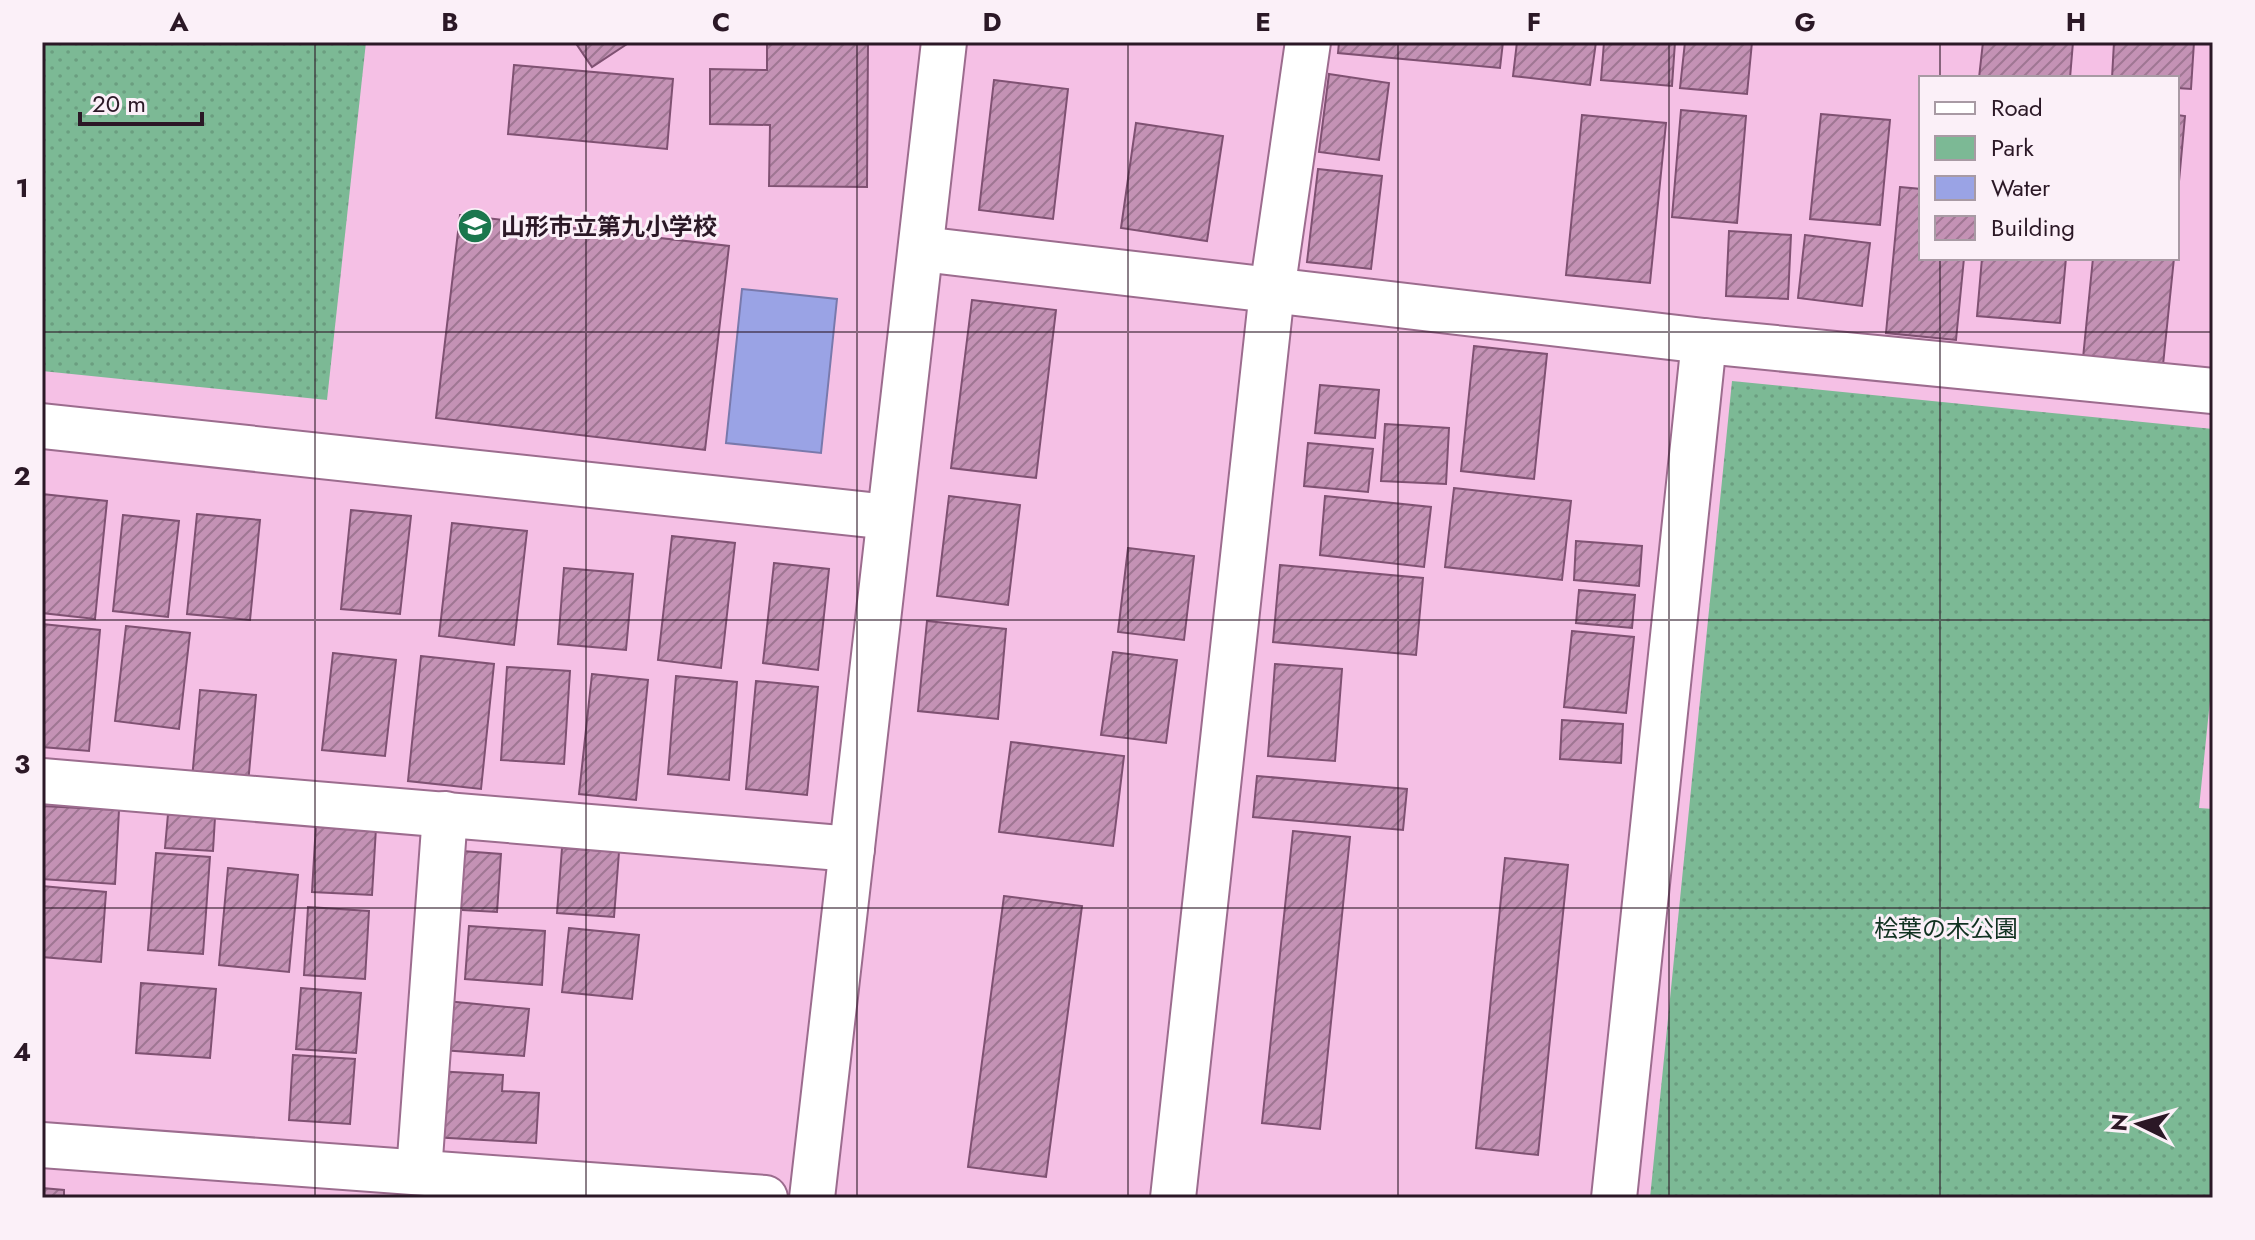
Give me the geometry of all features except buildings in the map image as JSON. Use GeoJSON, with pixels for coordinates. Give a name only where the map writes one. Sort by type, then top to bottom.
{"type":"FeatureCollection","features":[{"type":"Feature","properties":{"kind":"street"},"geometry":{"type":"LineString","coordinates":[[812,1198],[944,42]]}},
{"type":"Feature","properties":{"kind":"street"},"geometry":{"type":"LineString","coordinates":[[1173,1198],[1272,291],[1308,42]]}},
{"type":"Feature","properties":{"kind":"street"},"geometry":{"type":"LineString","coordinates":[[922,249],[1704,341],[2213,391]]}},
{"type":"Feature","properties":{"kind":"street"},"geometry":{"type":"LineString","coordinates":[[1614,1198],[1704,341]]}},
{"type":"Feature","properties":{"kind":"street"},"geometry":{"type":"LineString","coordinates":[[42,426],[889,517]]}},
{"type":"Feature","properties":{"kind":"street"},"geometry":{"type":"LineString","coordinates":[[42,781],[852,849]]}},
{"type":"Feature","properties":{"kind":"street"},"geometry":{"type":"LineString","coordinates":[[419,1172],[445,814]]}},
{"type":"Feature","properties":{"kind":"street"},"geometry":{"type":"LineString","coordinates":[[42,1145],[765,1198]]}},
{"type":"Feature","properties":{"kind":"green space"},"geometry":{"type":"Polygon","coordinates":[[[42,42],[366,42],[327,400],[42,371],[42,42]]]}},
{"type":"Feature","properties":{"kind":"green space","name":"桧葉の木公園"},"geometry":{"type":"Polygon","coordinates":[[[1732,381],[2213,429],[2213,671],[2199,808],[2213,809],[2213,1198],[1650,1198],[1732,381]]]}},
{"type":"Feature","properties":{"kind":"water"},"geometry":{"type":"Polygon","coordinates":[[[742,289],[837,299],[821,453],[726,443],[742,289]]]}},
{"type":"Feature","properties":{"kind":"place","name":"山形市立第九小学校"},"geometry":{"type":"Point","coordinates":[475,226]}}]}
